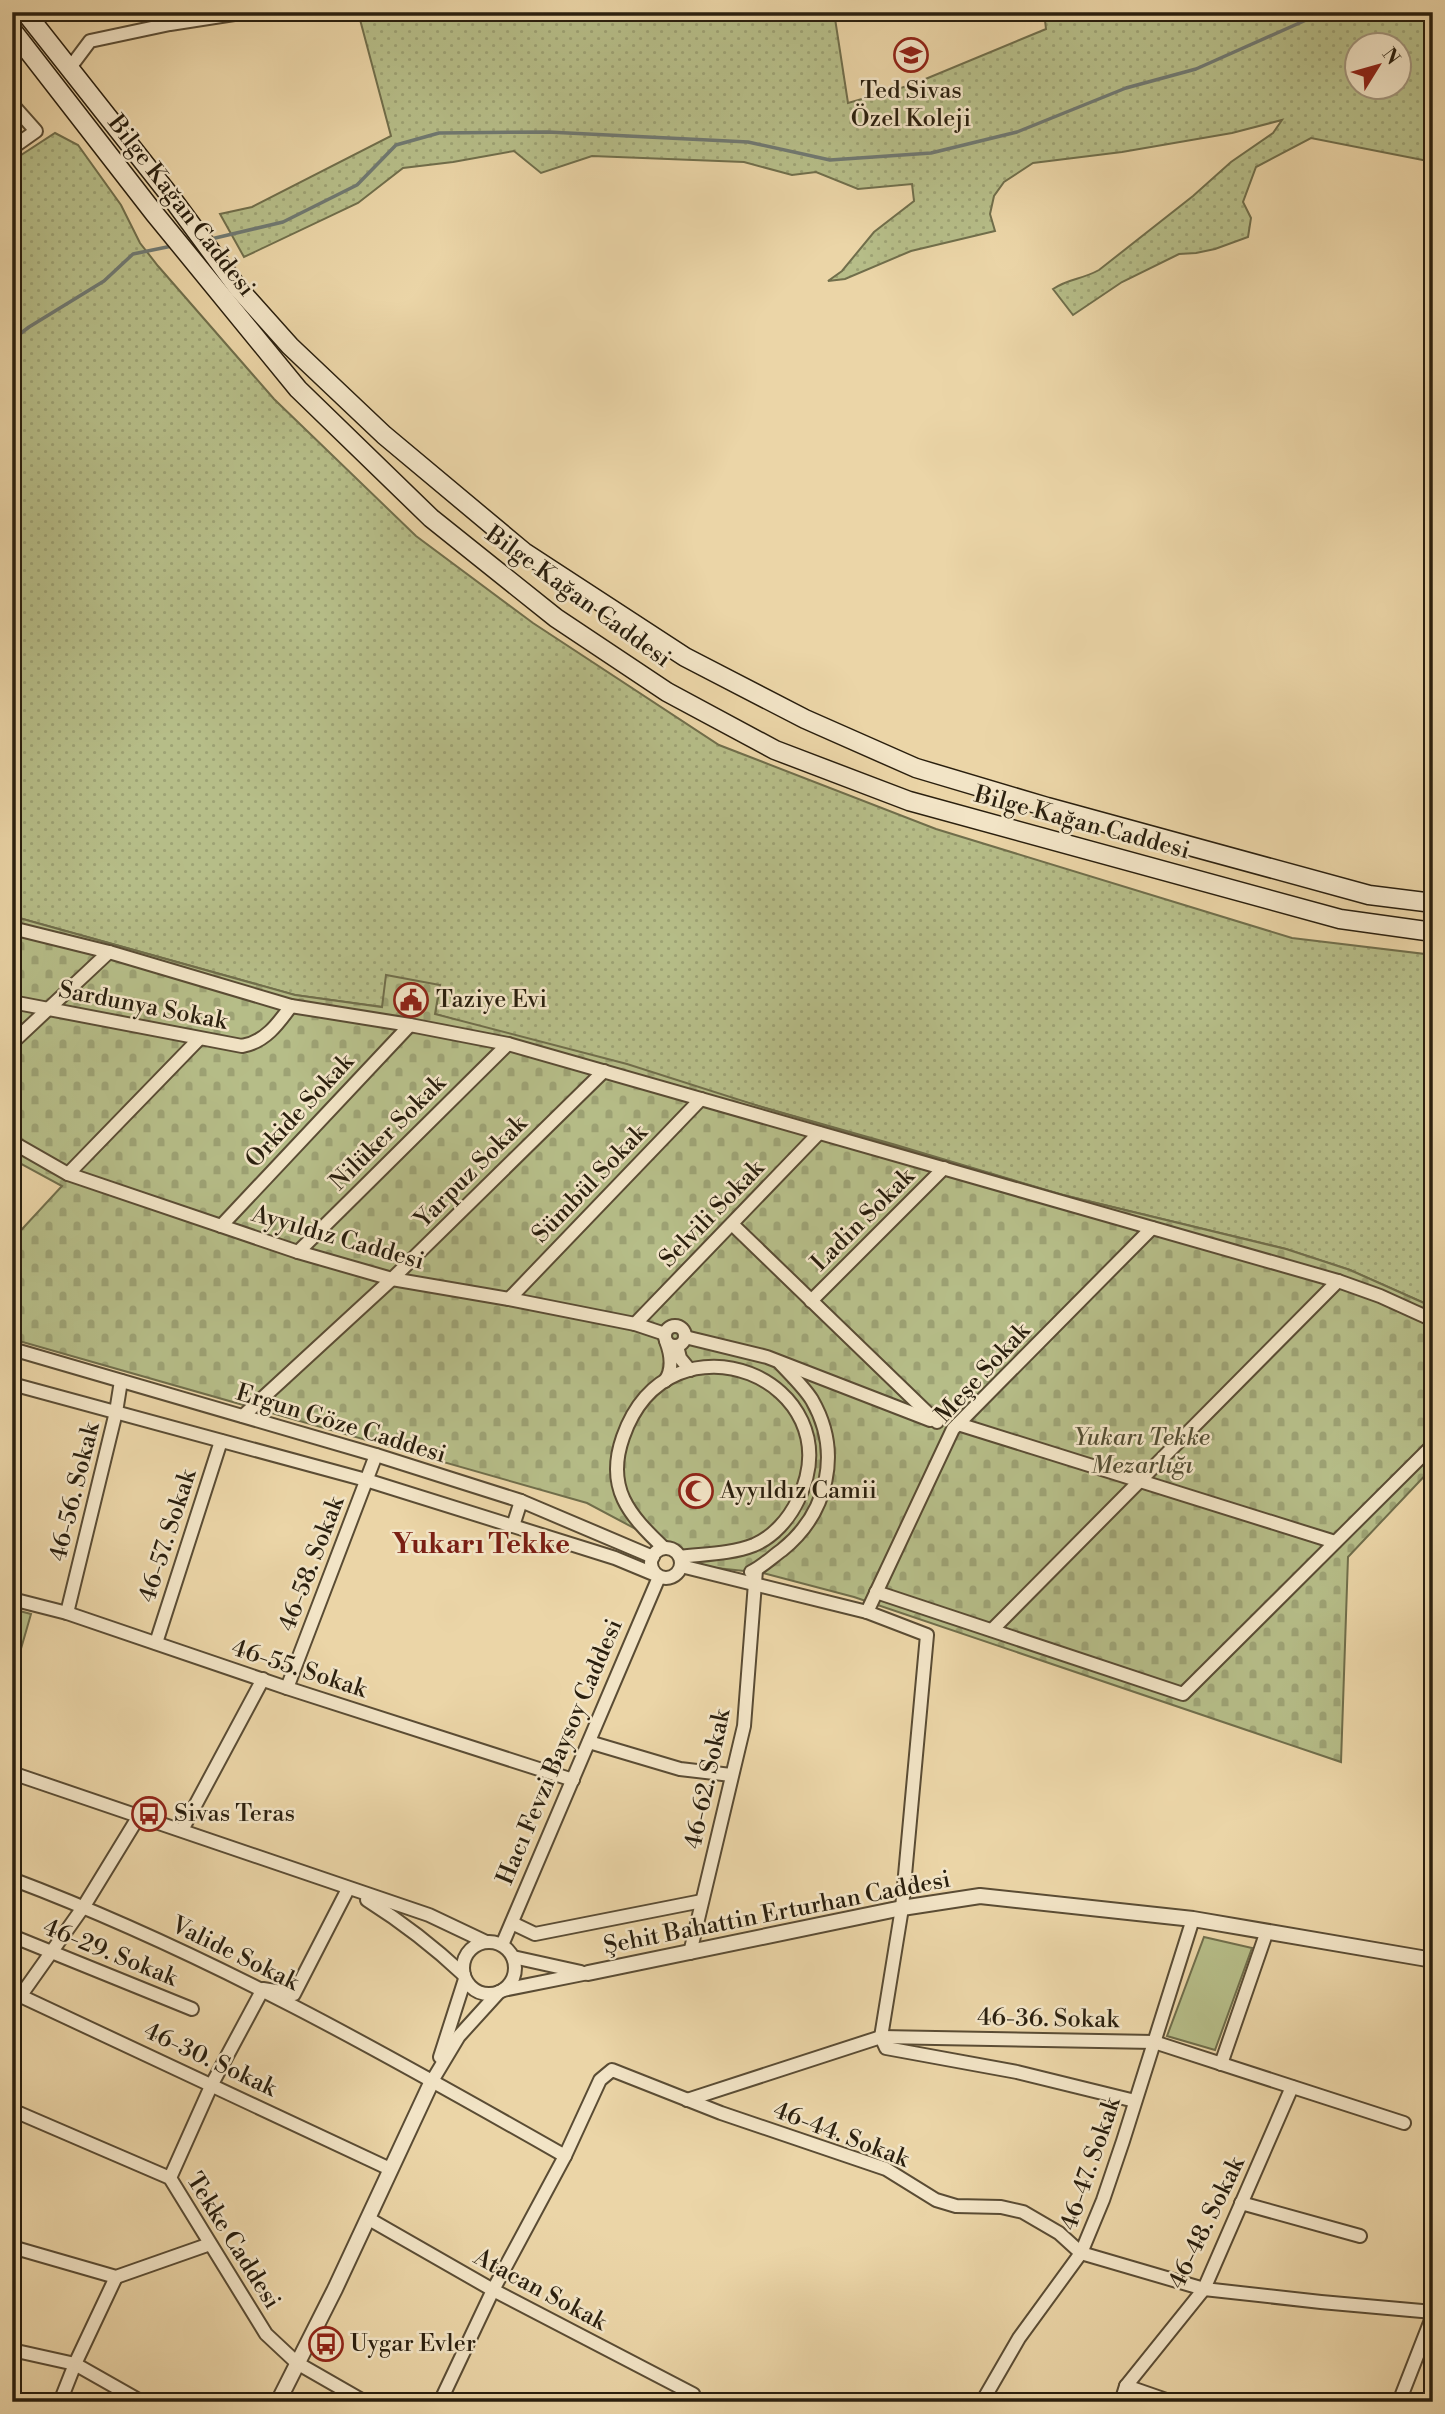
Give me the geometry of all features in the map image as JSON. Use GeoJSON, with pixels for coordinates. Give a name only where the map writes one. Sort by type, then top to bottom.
{"type":"FeatureCollection","features":[{"type":"Feature","properties":{"kind":"main road","name":"Bilge Kağan Caddesi"},"geometry":{"type":"LineString","coordinates":[[25,12],[222,267],[290,346],[384,436],[524,552],[697,663],[805,719],[916,768],[1047,807],[1356,891],[1433,903]]}},
{"type":"Feature","properties":{"kind":"main road","name":"Bilge Kağan Caddesi"},"geometry":{"type":"LineString","coordinates":[[12,30],[154,214],[298,388],[431,518],[556,618],[667,692],[775,750],[909,801],[1340,919],[1433,932]]}},
{"type":"Feature","properties":{"kind":"street"},"geometry":{"type":"LineString","coordinates":[[69,69],[90,41],[170,24],[247,12]]}},
{"type":"Feature","properties":{"kind":"street"},"geometry":{"type":"LineString","coordinates":[[12,104],[36,131],[12,148]]}},
{"type":"Feature","properties":{"kind":"street"},"geometry":{"type":"LineString","coordinates":[[12,928],[109,952],[291,1006],[508,1044],[1338,1282],[1380,1296],[1433,1320]]}},
{"type":"Feature","properties":{"kind":"street"},"geometry":{"type":"LineString","coordinates":[[12,1043],[109,952]]}},
{"type":"Feature","properties":{"kind":"street","name":"Sardunya Sokak"},"geometry":{"type":"LineString","coordinates":[[12,1002],[199,1040],[242,1046],[252,1044],[277,1024],[291,1006]]}},
{"type":"Feature","properties":{"kind":"street","name":"Orkide Sokak"},"geometry":{"type":"LineString","coordinates":[[220,1226],[410,1025]]}},
{"type":"Feature","properties":{"kind":"street"},"geometry":{"type":"LineString","coordinates":[[68,1174],[199,1040]]}},
{"type":"Feature","properties":{"kind":"street","name":"Nilüker Sokak"},"geometry":{"type":"LineString","coordinates":[[298,1252],[508,1044]]}},
{"type":"Feature","properties":{"kind":"street","name":"Yarpuz Sokak"},"geometry":{"type":"LineString","coordinates":[[243,1416],[393,1279],[604,1071]]}},
{"type":"Feature","properties":{"kind":"street","name":"Sümbül Sokak"},"geometry":{"type":"LineString","coordinates":[[509,1298],[701,1099]]}},
{"type":"Feature","properties":{"kind":"street","name":"Selvili Sokak"},"geometry":{"type":"LineString","coordinates":[[635,1324],[819,1133]]}},
{"type":"Feature","properties":{"kind":"street","name":"Ayyıldız Caddesi"},"geometry":{"type":"LineString","coordinates":[[12,1142],[68,1174],[298,1252],[393,1279],[509,1298],[635,1324],[673,1340],[777,1360],[937,1422],[1140,1480],[1335,1542]]}},
{"type":"Feature","properties":{"kind":"street","name":"Ladin Sokak"},"geometry":{"type":"LineString","coordinates":[[811,1301],[944,1168]]}},
{"type":"Feature","properties":{"kind":"street"},"geometry":{"type":"LineString","coordinates":[[732,1224],[937,1422]]}},
{"type":"Feature","properties":{"kind":"street","name":"Meşe Sokak"},"geometry":{"type":"LineString","coordinates":[[867,1612],[956,1426],[1152,1228]]}},
{"type":"Feature","properties":{"kind":"street"},"geometry":{"type":"LineString","coordinates":[[992,1630],[1338,1282]]}},
{"type":"Feature","properties":{"kind":"street"},"geometry":{"type":"LineString","coordinates":[[673,1340],[680,1359],[690,1370]]}},
{"type":"Feature","properties":{"kind":"street"},"geometry":{"type":"LineString","coordinates":[[665,1381],[670,1371],[673,1340]]}},
{"type":"Feature","properties":{"kind":"street","name":"Ergun Göze Caddesi"},"geometry":{"type":"LineString","coordinates":[[12,1349],[376,1455],[522,1501],[653,1557]]}},
{"type":"Feature","properties":{"kind":"street"},"geometry":{"type":"LineString","coordinates":[[731,1580],[756,1570],[798,1537],[822,1498],[826,1481],[828,1461],[825,1431],[811,1399],[777,1360]]}},
{"type":"Feature","properties":{"kind":"street"},"geometry":{"type":"LineString","coordinates":[[681,1562],[754,1545],[764,1539],[785,1521],[795,1506],[807,1475],[808,1457],[804,1429],[798,1415],[782,1393],[772,1385],[756,1376],[729,1367],[713,1366],[690,1370],[665,1381],[637,1406],[628,1422],[616,1465],[624,1501],[632,1516],[664,1548],[672,1549],[681,1562],[731,1580],[867,1612],[927,1635],[902,1908],[881,2037],[886,2048],[1017,2072],[1135,2102]]}},
{"type":"Feature","properties":{"kind":"street","name":"46-56. Sokak"},"geometry":{"type":"LineString","coordinates":[[67,1613],[116,1412],[121,1381]]}},
{"type":"Feature","properties":{"kind":"street","name":"Ergun Göze Caddesi"},"geometry":{"type":"LineString","coordinates":[[12,1384],[366,1480],[615,1558],[657,1576]]}},
{"type":"Feature","properties":{"kind":"street","name":"46-57. Sokak"},"geometry":{"type":"LineString","coordinates":[[156,1643],[221,1441]]}},
{"type":"Feature","properties":{"kind":"street"},"geometry":{"type":"LineString","coordinates":[[876,1592],[1183,1694],[1433,1445]]}},
{"type":"Feature","properties":{"kind":"street","name":"46-58. Sokak"},"geometry":{"type":"LineString","coordinates":[[287,1688],[376,1455]]}},
{"type":"Feature","properties":{"kind":"street"},"geometry":{"type":"LineString","coordinates":[[513,1526],[522,1501]]}},
{"type":"Feature","properties":{"kind":"street"},"geometry":{"type":"LineString","coordinates":[[538,1534],[546,1512]]}},
{"type":"Feature","properties":{"kind":"street"},"geometry":{"type":"LineString","coordinates":[[664,1548],[653,1557],[651,1567],[657,1576],[672,1578],[677,1574],[681,1562]]}},
{"type":"Feature","properties":{"kind":"street","name":"46-62. Sokak"},"geometry":{"type":"LineString","coordinates":[[690,1953],[744,1726],[756,1570]]}},
{"type":"Feature","properties":{"kind":"street","name":"Hacı Fevzi Baysoy Caddesi"},"geometry":{"type":"LineString","coordinates":[[502,1945],[657,1576]]}},
{"type":"Feature","properties":{"kind":"street","name":"46-55. Sokak"},"geometry":{"type":"LineString","coordinates":[[12,1600],[67,1613],[287,1688],[573,1780]]}},
{"type":"Feature","properties":{"kind":"street"},"geometry":{"type":"LineString","coordinates":[[182,1830],[263,1679]]}},
{"type":"Feature","properties":{"kind":"street"},"geometry":{"type":"LineString","coordinates":[[589,1742],[680,1769],[731,1775]]}},
{"type":"Feature","properties":{"kind":"street"},"geometry":{"type":"LineString","coordinates":[[12,1773],[429,1915],[486,1942],[502,1945],[513,1957],[513,1977],[459,2036],[432,2081],[369,2219],[275,2402]]}},
{"type":"Feature","properties":{"kind":"street"},"geometry":{"type":"LineString","coordinates":[[17,1993],[84,1906],[139,1816]]}},
{"type":"Feature","properties":{"kind":"street","name":"Valide Sokak"},"geometry":{"type":"LineString","coordinates":[[12,1879],[84,1906],[263,1989],[565,2156]]}},
{"type":"Feature","properties":{"kind":"street"},"geometry":{"type":"LineString","coordinates":[[348,1889],[428,1941],[465,1977],[470,1986],[489,1994],[500,1991]]}},
{"type":"Feature","properties":{"kind":"street"},"geometry":{"type":"LineString","coordinates":[[170,2178],[212,2084],[263,1989],[294,1994],[348,1889]]}},
{"type":"Feature","properties":{"kind":"street","name":"Şehit Bahattin Erturhan Caddesi"},"geometry":{"type":"LineString","coordinates":[[500,1991],[902,1908],[980,1896],[1193,1919],[1433,1960]]}},
{"type":"Feature","properties":{"kind":"street"},"geometry":{"type":"LineString","coordinates":[[512,1923],[535,1934],[702,1901]]}},
{"type":"Feature","properties":{"kind":"street","name":"46-47. Sokak"},"geometry":{"type":"LineString","coordinates":[[982,2402],[1019,2338],[1081,2253],[1103,2200],[1193,1919]]}},
{"type":"Feature","properties":{"kind":"street"},"geometry":{"type":"LineString","coordinates":[[1221,2064],[1267,1931]]}},
{"type":"Feature","properties":{"kind":"street","name":"46-29. Sokak"},"geometry":{"type":"LineString","coordinates":[[12,1936],[192,2009]]}},
{"type":"Feature","properties":{"kind":"street"},"geometry":{"type":"LineString","coordinates":[[432,2081],[465,1977],[463,1965],[468,1953],[475,1946],[486,1942]]}},
{"type":"Feature","properties":{"kind":"street","name":"Şehit Bahattin Erturhan Caddesi"},"geometry":{"type":"LineString","coordinates":[[513,1957],[588,1973]]}},
{"type":"Feature","properties":{"kind":"street","name":"46-30. Sokak"},"geometry":{"type":"LineString","coordinates":[[17,1993],[390,2169]]}},
{"type":"Feature","properties":{"kind":"street","name":"46-36. Sokak"},"geometry":{"type":"LineString","coordinates":[[688,2100],[881,2037],[1154,2042],[1404,2123]]}},
{"type":"Feature","properties":{"kind":"street","name":"46-44. Sokak"},"geometry":{"type":"LineString","coordinates":[[565,2156],[600,2080],[612,2070],[688,2100],[886,2169],[936,2200],[956,2206],[1001,2207],[1023,2212],[1059,2233],[1081,2253],[1204,2288],[1433,2313]]}},
{"type":"Feature","properties":{"kind":"street","name":"46-48. Sokak"},"geometry":{"type":"LineString","coordinates":[[1121,2402],[1126,2386],[1204,2288],[1292,2087]]}},
{"type":"Feature","properties":{"kind":"street","name":"Tekke Caddesi"},"geometry":{"type":"LineString","coordinates":[[12,2110],[170,2178],[266,2334],[297,2362],[365,2402]]}},
{"type":"Feature","properties":{"kind":"street"},"geometry":{"type":"LineString","coordinates":[[440,2402],[493,2291],[565,2156]]}},
{"type":"Feature","properties":{"kind":"street"},"geometry":{"type":"LineString","coordinates":[[1241,2203],[1360,2236]]}},
{"type":"Feature","properties":{"kind":"street","name":"Atacan Sokak"},"geometry":{"type":"LineString","coordinates":[[369,2219],[493,2291],[692,2398]]}},
{"type":"Feature","properties":{"kind":"street"},"geometry":{"type":"LineString","coordinates":[[12,2247],[117,2277],[210,2244]]}},
{"type":"Feature","properties":{"kind":"street"},"geometry":{"type":"LineString","coordinates":[[60,2402],[75,2364],[117,2277]]}},
{"type":"Feature","properties":{"kind":"street"},"geometry":{"type":"LineString","coordinates":[[1399,2402],[1433,2313]]}},
{"type":"Feature","properties":{"kind":"street"},"geometry":{"type":"LineString","coordinates":[[12,2350],[75,2364],[142,2402]]}},
{"type":"Feature","properties":{"kind":"street"},"geometry":{"type":"LineString","coordinates":[[1126,2386],[1172,2402]]}},
{"type":"Feature","properties":{"kind":"green space"},"geometry":{"type":"Polygon","coordinates":[[[358,12],[834,12],[848,103],[911,85],[1046,29],[1044,12],[1433,12],[1433,162],[1311,138],[1256,167],[1243,202],[1251,218],[1248,237],[1215,249],[1179,254],[1122,282],[1073,315],[1053,289],[1099,270],[1193,196],[1231,162],[1273,133],[1282,120],[1232,133],[1122,152],[1033,163],[1004,182],[994,196],[990,214],[995,231],[911,251],[845,279],[828,281],[842,271],[874,232],[914,201],[912,184],[858,189],[816,172],[792,175],[744,162],[592,156],[541,173],[514,151],[403,168],[358,203],[244,257],[220,214],[252,207],[391,136],[358,12]]]}},
{"type":"Feature","properties":{"kind":"green space"},"geometry":{"type":"Polygon","coordinates":[[[55,133],[78,145],[121,205],[140,243],[274,399],[416,536],[533,623],[719,745],[936,829],[1292,938],[1433,955],[1433,1307],[1350,1270],[1286,1249],[1063,1195],[435,1014],[440,985],[382,1007],[295,995],[12,916],[12,161],[55,133]]]}},
{"type":"Feature","properties":{"kind":"green space","name":"Yukarı Tekke Mezarlığı"},"geometry":{"type":"Polygon","coordinates":[[[12,916],[295,995],[382,1007],[386,975],[440,985],[435,1014],[627,1064],[765,1108],[1063,1195],[1286,1249],[1350,1270],[1433,1307],[1433,1467],[1348,1557],[1341,1762],[854,1597],[763,1573],[707,1567],[587,1503],[12,1339],[12,1240],[62,1186],[12,1159],[12,916]]]}},
{"type":"Feature","properties":{"kind":"green space"},"geometry":{"type":"Polygon","coordinates":[[[12,1609],[31,1614],[12,1680],[12,1609]]]}},
{"type":"Feature","properties":{"kind":"green space"},"geometry":{"type":"Polygon","coordinates":[[[1204,1937],[1252,1948],[1215,2050],[1167,2036],[1204,1937]]]}},
{"type":"Feature","properties":{"kind":"waterway"},"geometry":{"type":"LineString","coordinates":[[211,239],[283,222],[357,185],[396,145],[439,133],[548,132],[748,142],[830,160],[931,153],[1017,132],[1126,88],[1196,69],[1324,12]]}},
{"type":"Feature","properties":{"kind":"waterway"},"geometry":{"type":"LineString","coordinates":[[12,340],[104,281],[133,254],[172,246]]}},
{"type":"Feature","properties":{"kind":"place","name":"Ted Sivas Özel Koleji"},"geometry":{"type":"Point","coordinates":[911,55]}},
{"type":"Feature","properties":{"kind":"place","name":"Taziye Evi"},"geometry":{"type":"Point","coordinates":[411,1000]}},
{"type":"Feature","properties":{"kind":"place","name":"Ayyıldız Camii"},"geometry":{"type":"Point","coordinates":[696,1491]}},
{"type":"Feature","properties":{"kind":"place","name":"Sivas Teras"},"geometry":{"type":"Point","coordinates":[149,1814]}},
{"type":"Feature","properties":{"kind":"place","name":"Uygar Evler"},"geometry":{"type":"Point","coordinates":[326,2344]}},
{"type":"Feature","properties":{"kind":"district","name":"Yukarı Tekke"},"geometry":{"type":"Point","coordinates":[481,1544]}}]}
